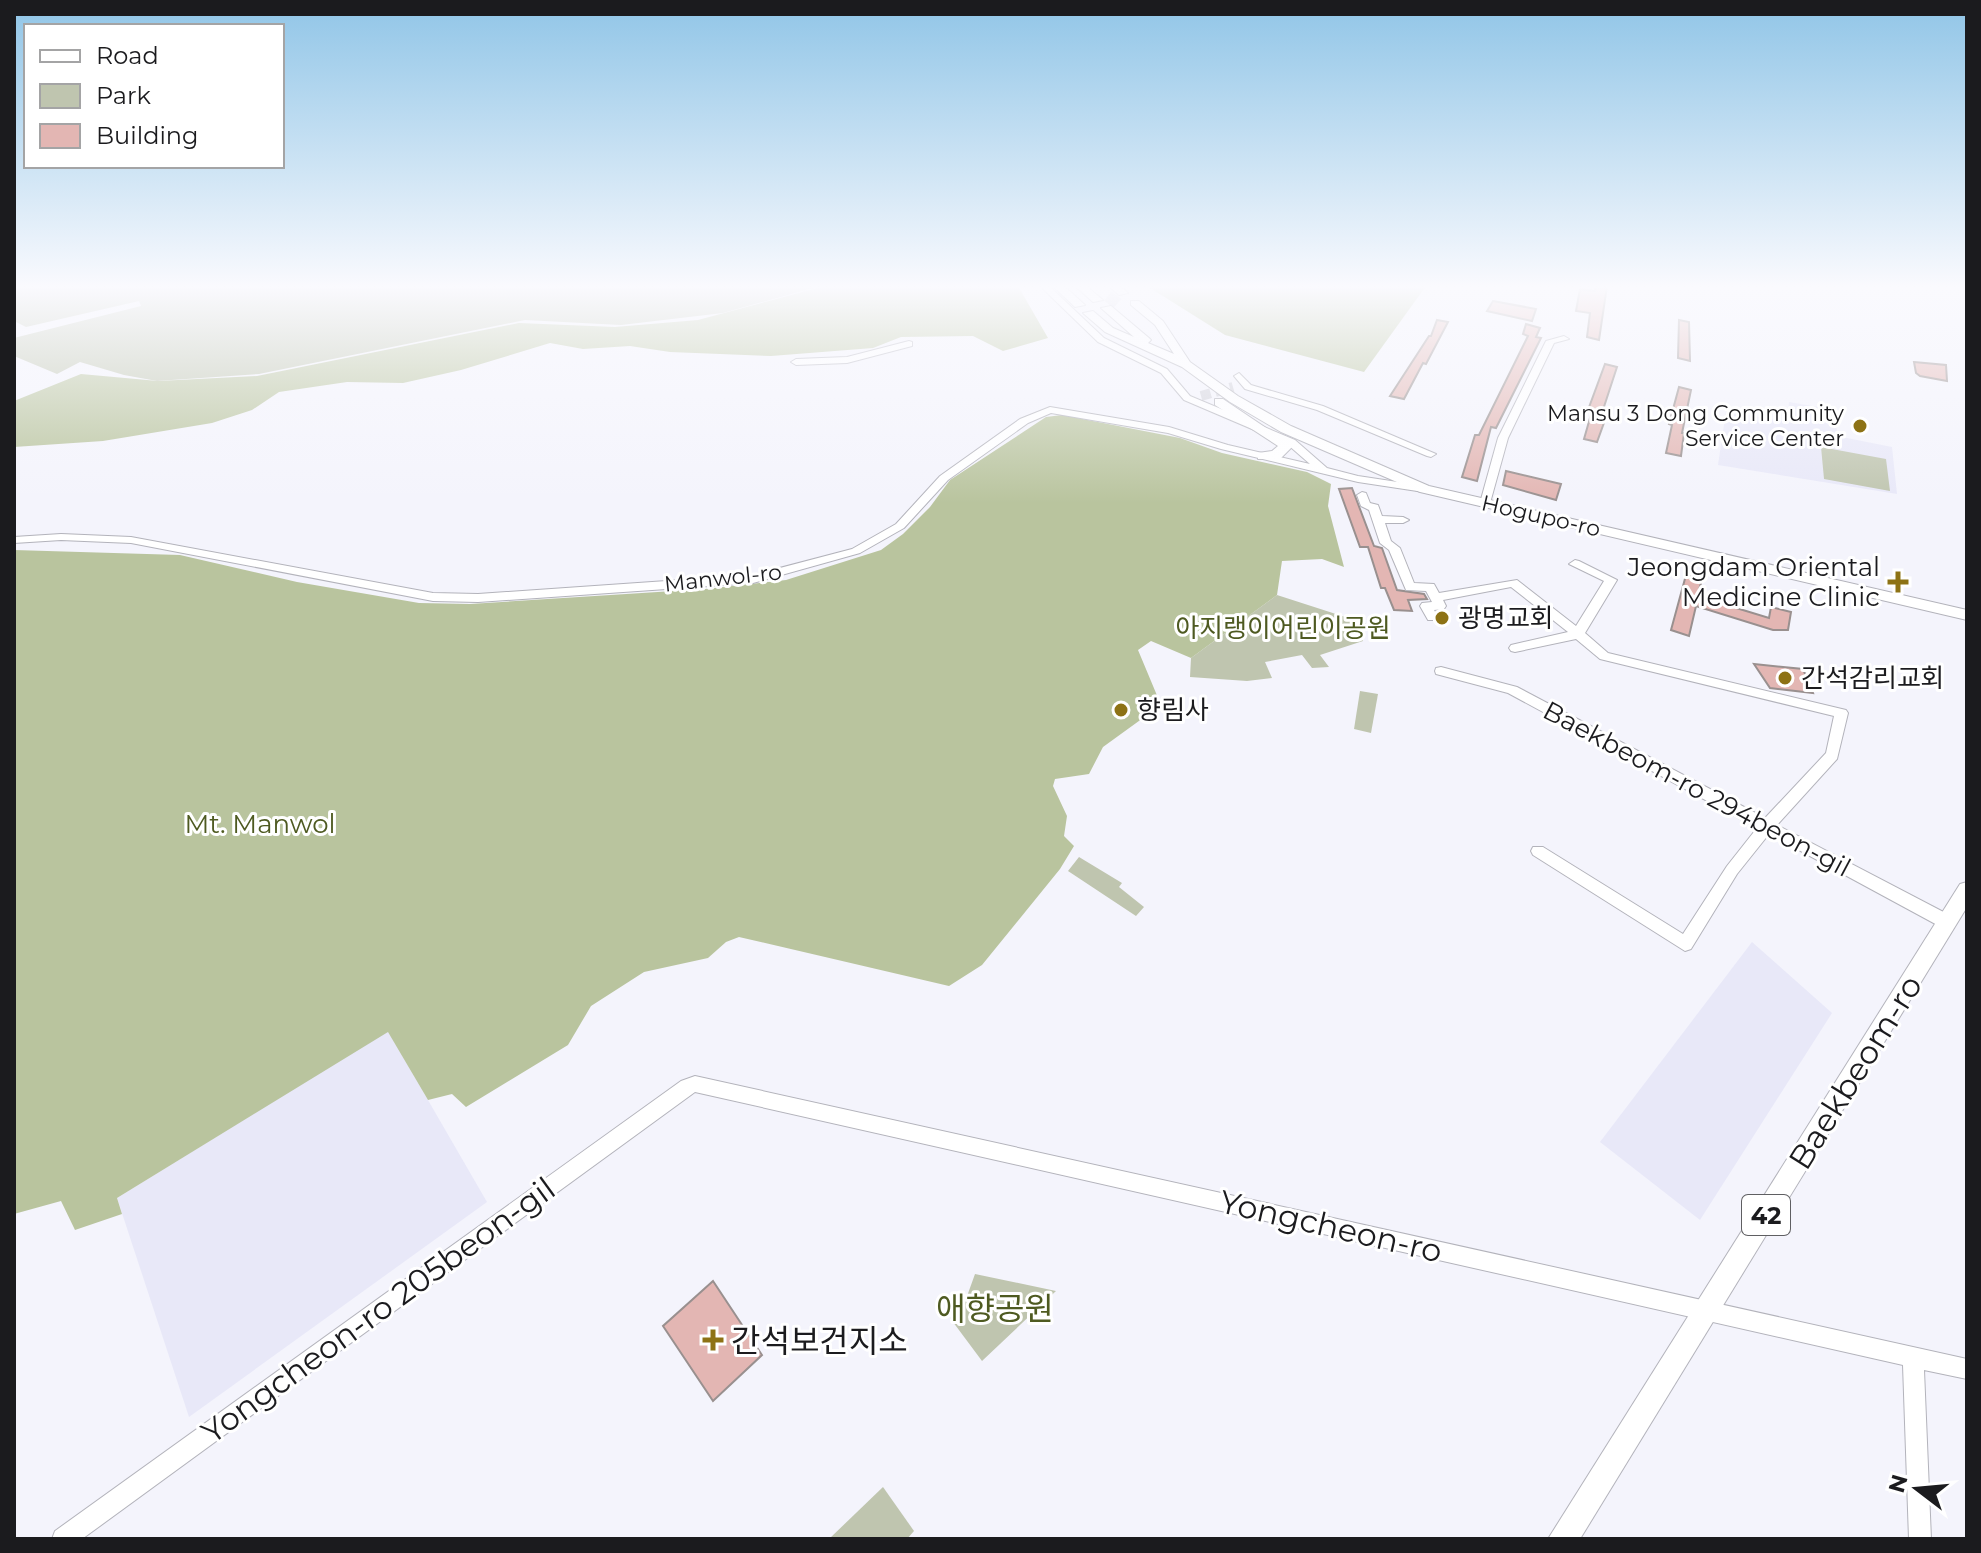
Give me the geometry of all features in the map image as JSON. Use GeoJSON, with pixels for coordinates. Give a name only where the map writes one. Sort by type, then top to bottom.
{"type":"FeatureCollection","features":[{"type":"Feature","properties":{"kind":"main road"},"geometry":{"type":"LineString","coordinates":[[1166,358],[1206,393],[1286,446],[1276,455],[1263,456]]}},
{"type":"Feature","properties":{"kind":"main road","name":"Hogupo-ro"},"geometry":{"type":"LineString","coordinates":[[1182,359],[1234,399],[1286,429],[1425,489],[1967,615]]}},
{"type":"Feature","properties":{"kind":"main road","name":"Baekbeom-ro"},"geometry":{"type":"LineString","coordinates":[[1563,1539],[1967,890]]}},
{"type":"Feature","properties":{"kind":"street"},"geometry":{"type":"LineString","coordinates":[[796,362],[853,358]]}},
{"type":"Feature","properties":{"kind":"street"},"geometry":{"type":"LineString","coordinates":[[1139,358],[1164,371],[1196,398],[1258,430],[1291,442],[1323,471]]}},
{"type":"Feature","properties":{"kind":"street"},"geometry":{"type":"LineString","coordinates":[[1485,503],[1503,438],[1542,358]]}},
{"type":"Feature","properties":{"kind":"street"},"geometry":{"type":"LineString","coordinates":[[1239,382],[1257,391],[1320,408],[1431,454]]}},
{"type":"Feature","properties":{"kind":"street","name":"Manwol-ro"},"geometry":{"type":"LineString","coordinates":[[14,540],[61,537],[131,540],[433,597],[478,598],[737,580],[784,573],[869,546],[900,526],[944,478],[1024,421],[1045,411],[1059,410],[1169,430],[1323,471],[1425,489]]}},
{"type":"Feature","properties":{"kind":"street"},"geometry":{"type":"LineString","coordinates":[[1362,495],[1366,506],[1374,507],[1386,543],[1394,548],[1410,587],[1430,587],[1440,606],[1426,606],[1432,617]]}},
{"type":"Feature","properties":{"kind":"street"},"geometry":{"type":"LineString","coordinates":[[1377,519],[1403,520]]}},
{"type":"Feature","properties":{"kind":"street"},"geometry":{"type":"LineString","coordinates":[[1399,559],[1407,559],[1417,577]]}},
{"type":"Feature","properties":{"kind":"street"},"geometry":{"type":"LineString","coordinates":[[1515,648],[1578,634],[1611,580],[1575,564]]}},
{"type":"Feature","properties":{"kind":"street"},"geometry":{"type":"LineString","coordinates":[[1442,596],[1513,583],[1604,656],[1841,713],[1832,755],[1767,826],[1732,870],[1685,944],[1538,851]]}},
{"type":"Feature","properties":{"kind":"street","name":"Baekbeom-ro 294beon-gil"},"geometry":{"type":"LineString","coordinates":[[1441,671],[1512,690],[1947,922]]}},
{"type":"Feature","properties":{"kind":"street","name":"Yongcheon-ro"},"geometry":{"type":"LineString","coordinates":[[695,1084],[1967,1369]]}},
{"type":"Feature","properties":{"kind":"street","name":"Yongcheon-ro 205beon-gil"},"geometry":{"type":"LineString","coordinates":[[63,1539],[695,1084]]}},
{"type":"Feature","properties":{"kind":"street"},"geometry":{"type":"LineString","coordinates":[[1913,1358],[1920,1539]]}},
{"type":"Feature","properties":{"kind":"shaded area"},"geometry":{"type":"Polygon","coordinates":[[[1789,402],[1836,410],[1837,436],[1892,447],[1897,494],[1718,465],[1726,411],[1787,422],[1789,402]]]}},
{"type":"Feature","properties":{"kind":"shaded area"},"geometry":{"type":"Polygon","coordinates":[[[1752,942],[1832,1013],[1700,1220],[1600,1142],[1752,942]]]}},
{"type":"Feature","properties":{"kind":"shaded area"},"geometry":{"type":"Polygon","coordinates":[[[388,1031],[487,1202],[189,1417],[117,1198],[388,1031]]]}},
{"type":"Feature","properties":{"kind":"green space"},"geometry":{"type":"Polygon","coordinates":[[[20,358],[335,358],[259,374],[157,381],[80,362],[57,374],[20,358]]]}},
{"type":"Feature","properties":{"kind":"green space"},"geometry":{"type":"Polygon","coordinates":[[[344,358],[499,358],[403,383],[347,382],[279,392],[252,410],[212,423],[103,441],[14,447],[14,401],[81,374],[158,381],[257,376],[344,358]]]}},
{"type":"Feature","properties":{"kind":"green space"},"geometry":{"type":"Polygon","coordinates":[[[1313,358],[1374,358],[1364,372],[1313,358]]]}},
{"type":"Feature","properties":{"kind":"green space","name":"Mt. Manwol"},"geometry":{"type":"Polygon","coordinates":[[[1062,415],[1180,438],[1222,453],[1307,472],[1331,484],[1328,506],[1344,567],[1322,559],[1282,561],[1277,595],[1191,658],[1151,641],[1138,650],[1161,705],[1103,747],[1089,774],[1055,779],[1053,786],[1067,816],[1064,836],[1074,846],[1060,869],[982,965],[949,986],[739,937],[726,942],[708,958],[644,972],[591,1006],[568,1045],[466,1107],[452,1094],[428,1100],[388,1032],[117,1198],[122,1214],[75,1230],[61,1201],[14,1214],[14,550],[180,555],[297,582],[419,603],[470,604],[705,589],[786,580],[881,550],[903,534],[930,507],[950,480],[1046,417],[1062,415]]]}},
{"type":"Feature","properties":{"kind":"green space"},"geometry":{"type":"Polygon","coordinates":[[[1821,447],[1886,459],[1890,491],[1824,479],[1821,447]]]}},
{"type":"Feature","properties":{"kind":"green space","name":"아지랭이어린이공원"},"geometry":{"type":"Polygon","coordinates":[[[1277,595],[1370,625],[1373,630],[1360,631],[1363,641],[1320,655],[1329,667],[1312,668],[1302,655],[1265,662],[1272,678],[1247,681],[1190,677],[1191,658],[1277,595]]]}},
{"type":"Feature","properties":{"kind":"green space"},"geometry":{"type":"Polygon","coordinates":[[[1360,691],[1378,694],[1371,733],[1354,729],[1360,691]]]}},
{"type":"Feature","properties":{"kind":"green space"},"geometry":{"type":"Polygon","coordinates":[[[1079,857],[1122,883],[1119,887],[1144,907],[1136,916],[1068,871],[1079,857]]]}},
{"type":"Feature","properties":{"kind":"green space","name":"애향공원"},"geometry":{"type":"Polygon","coordinates":[[[975,1274],[1056,1291],[982,1361],[950,1318],[966,1299],[975,1274]]]}},
{"type":"Feature","properties":{"kind":"green space"},"geometry":{"type":"Polygon","coordinates":[[[883,1487],[914,1531],[907,1539],[829,1539],[883,1487]]]}},
{"type":"Feature","properties":{"kind":"building"},"geometry":{"type":"Polygon","coordinates":[[[1414,358],[1429,358],[1426,364],[1423,363],[1404,399],[1390,396],[1414,358]]]}},
{"type":"Feature","properties":{"kind":"building"},"geometry":{"type":"Polygon","coordinates":[[[1517,358],[1531,358],[1496,428],[1491,427],[1477,481],[1462,477],[1475,435],[1479,435],[1517,358]]]}},
{"type":"Feature","properties":{"kind":"building"},"geometry":{"type":"Polygon","coordinates":[[[1914,362],[1946,365],[1947,381],[1920,376],[1916,373],[1914,362]]]}},
{"type":"Feature","properties":{"kind":"building"},"geometry":{"type":"Polygon","coordinates":[[[1605,364],[1617,367],[1600,419],[1605,420],[1597,442],[1584,439],[1592,411],[1588,410],[1605,364]]]}},
{"type":"Feature","properties":{"kind":"building"},"geometry":{"type":"Polygon","coordinates":[[[1679,387],[1691,390],[1682,433],[1681,456],[1666,453],[1672,425],[1669,424],[1679,387]]]}},
{"type":"Feature","properties":{"kind":"building"},"geometry":{"type":"Polygon","coordinates":[[[1506,471],[1561,484],[1556,500],[1503,485],[1506,471]]]}},
{"type":"Feature","properties":{"kind":"building"},"geometry":{"type":"Polygon","coordinates":[[[1352,488],[1374,546],[1382,548],[1397,590],[1424,594],[1427,599],[1408,600],[1412,611],[1394,610],[1385,588],[1381,588],[1368,547],[1360,547],[1339,489],[1352,488]]]}},
{"type":"Feature","properties":{"kind":"building"},"geometry":{"type":"Polygon","coordinates":[[[1686,575],[1702,580],[1697,596],[1769,618],[1771,607],[1791,612],[1788,630],[1773,630],[1696,606],[1689,636],[1671,630],[1686,575]]]}},
{"type":"Feature","properties":{"kind":"building","name":"간석감리교회"},"geometry":{"type":"Polygon","coordinates":[[[1754,664],[1803,669],[1813,693],[1770,688],[1754,664]]]}},
{"type":"Feature","properties":{"kind":"building","name":"간석보건지소"},"geometry":{"type":"Polygon","coordinates":[[[713,1281],[762,1355],[713,1401],[663,1326],[713,1281]]]}},
{"type":"Feature","properties":{"kind":"tunnel"},"geometry":{"type":"LineString","coordinates":[[1201,396],[1233,387]]}},
{"type":"Feature","properties":{"kind":"place","name":"Mansu 3 Dong Community Service Center"},"geometry":{"type":"Point","coordinates":[1860,426]}},
{"type":"Feature","properties":{"kind":"place","name":"Jeongdam Oriental Medicine Clinic"},"geometry":{"type":"Point","coordinates":[1898,582]}},
{"type":"Feature","properties":{"kind":"place","name":"광명교회"},"geometry":{"type":"Point","coordinates":[1442,618]}},
{"type":"Feature","properties":{"kind":"place","name":"간석감리교회"},"geometry":{"type":"Point","coordinates":[1785,678]}},
{"type":"Feature","properties":{"kind":"place","name":"향림사"},"geometry":{"type":"Point","coordinates":[1121,710]}},
{"type":"Feature","properties":{"kind":"place","name":"간석보건지소"},"geometry":{"type":"Point","coordinates":[713,1340]}}]}
